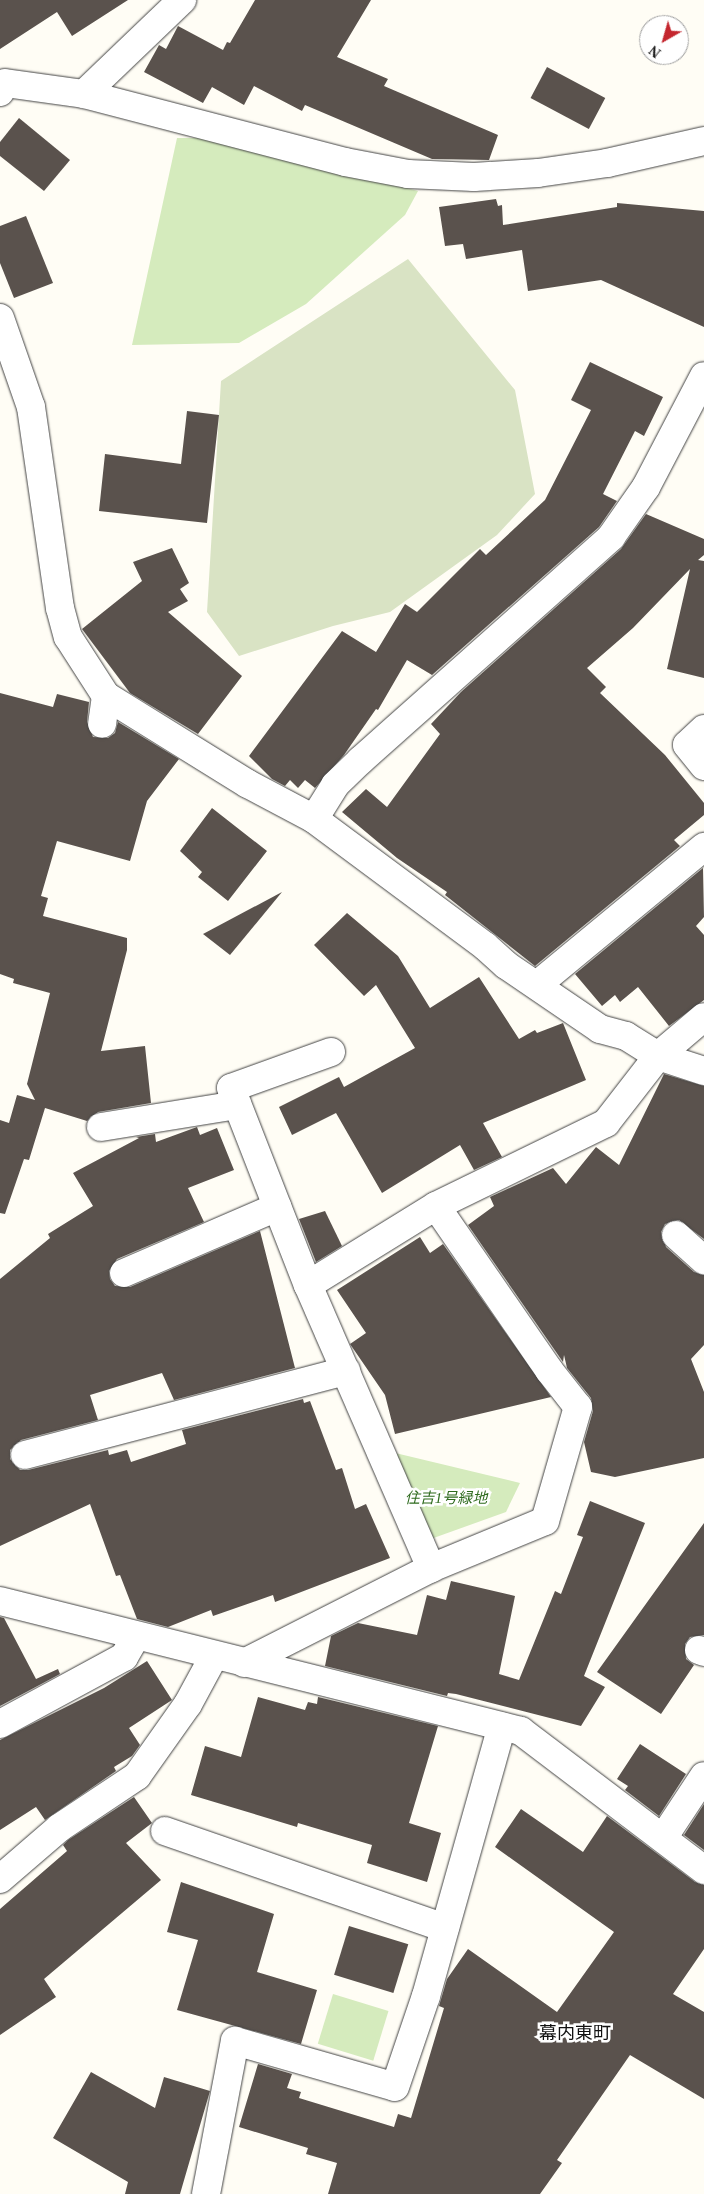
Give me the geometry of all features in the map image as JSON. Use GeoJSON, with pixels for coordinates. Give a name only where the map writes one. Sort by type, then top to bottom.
{"type":"FeatureCollection","features":[{"type":"Feature","properties":{"kind":"street"},"geometry":{"type":"LineString","coordinates":[[84,94],[167,6]]}},
{"type":"Feature","properties":{"kind":"street"},"geometry":{"type":"LineString","coordinates":[[2,83],[84,94],[345,162],[408,174],[474,177],[538,173],[606,163],[704,141]]}},
{"type":"Feature","properties":{"kind":"street"},"geometry":{"type":"LineString","coordinates":[[0,318],[6,359],[31,407],[60,608],[68,636],[106,696],[248,784],[314,819],[485,946],[506,965],[600,1029],[626,1036],[658,1056],[704,1071]]}},
{"type":"Feature","properties":{"kind":"street"},"geometry":{"type":"LineString","coordinates":[[314,819],[335,785],[361,760],[610,537],[646,486],[704,376]]}},
{"type":"Feature","properties":{"kind":"street"},"geometry":{"type":"LineString","coordinates":[[102,724],[106,696]]}},
{"type":"Feature","properties":{"kind":"street"},"geometry":{"type":"LineString","coordinates":[[704,729],[687,745],[704,766]]}},
{"type":"Feature","properties":{"kind":"street"},"geometry":{"type":"LineString","coordinates":[[537,985],[704,847]]}},
{"type":"Feature","properties":{"kind":"street"},"geometry":{"type":"LineString","coordinates":[[308,1286],[436,1206],[606,1123],[658,1056],[704,1016]]}},
{"type":"Feature","properties":{"kind":"street"},"geometry":{"type":"LineString","coordinates":[[331,1052],[232,1088],[308,1286],[430,1568]]}},
{"type":"Feature","properties":{"kind":"street"},"geometry":{"type":"LineString","coordinates":[[101,1127],[237,1105]]}},
{"type":"Feature","properties":{"kind":"street"},"geometry":{"type":"LineString","coordinates":[[244,1663],[430,1568],[545,1521],[578,1407],[550,1370],[436,1206]]}},
{"type":"Feature","properties":{"kind":"street"},"geometry":{"type":"LineString","coordinates":[[124,1273],[277,1208]]}},
{"type":"Feature","properties":{"kind":"street"},"geometry":{"type":"LineString","coordinates":[[676,1235],[704,1260]]}},
{"type":"Feature","properties":{"kind":"street"},"geometry":{"type":"LineString","coordinates":[[25,1456],[346,1371]]}},
{"type":"Feature","properties":{"kind":"street"},"geometry":{"type":"LineString","coordinates":[[0,1601],[214,1656],[521,1731],[704,1870]]}},
{"type":"Feature","properties":{"kind":"street"},"geometry":{"type":"LineString","coordinates":[[0,1724],[124,1657],[136,1636]]}},
{"type":"Feature","properties":{"kind":"street"},"geometry":{"type":"LineString","coordinates":[[0,1879],[59,1828],[137,1776],[188,1704],[214,1656]]}},
{"type":"Feature","properties":{"kind":"street"},"geometry":{"type":"LineString","coordinates":[[206,2194],[235,2041],[396,2087],[445,1928],[502,1726]]}},
{"type":"Feature","properties":{"kind":"street"},"geometry":{"type":"LineString","coordinates":[[663,1838],[704,1776]]}},
{"type":"Feature","properties":{"kind":"street"},"geometry":{"type":"LineString","coordinates":[[165,1831],[445,1928]]}},
{"type":"Feature","properties":{"kind":"green space"},"geometry":{"type":"Polygon","coordinates":[[[177,138],[217,138],[418,191],[405,215],[306,304],[239,343],[132,345],[177,138]]]}},
{"type":"Feature","properties":{"kind":"green space"},"geometry":{"type":"Polygon","coordinates":[[[408,259],[515,390],[535,494],[497,535],[390,612],[333,626],[239,656],[207,612],[221,381],[408,259]]]}},
{"type":"Feature","properties":{"kind":"green space","name":"住吉1号緑地"},"geometry":{"type":"Polygon","coordinates":[[[387,1451],[520,1483],[506,1512],[428,1540],[387,1451]]]}},
{"type":"Feature","properties":{"kind":"green space"},"geometry":{"type":"Polygon","coordinates":[[[333,1994],[388,2011],[373,2061],[318,2044],[333,1994]]]}},
{"type":"Feature","properties":{"kind":"building"},"geometry":{"type":"Polygon","coordinates":[[[0,0],[128,0],[72,36],[57,12],[0,49],[0,0]]]}},
{"type":"Feature","properties":{"kind":"building"},"geometry":{"type":"Polygon","coordinates":[[[255,0],[371,0],[337,57],[388,79],[384,86],[498,135],[489,160],[432,159],[305,105],[302,111],[254,86],[244,105],[212,87],[203,103],[144,72],[159,45],[166,49],[178,26],[223,50],[227,42],[230,43],[255,0]]]}},
{"type":"Feature","properties":{"kind":"building"},"geometry":{"type":"Polygon","coordinates":[[[547,67],[605,98],[589,129],[531,98],[547,67]]]}},
{"type":"Feature","properties":{"kind":"building"},"geometry":{"type":"Polygon","coordinates":[[[19,118],[70,160],[44,191],[0,156],[0,142],[19,118]]]}},
{"type":"Feature","properties":{"kind":"building"},"geometry":{"type":"Polygon","coordinates":[[[496,199],[498,206],[502,205],[503,225],[617,207],[617,203],[704,211],[704,327],[601,280],[528,291],[522,250],[466,259],[463,244],[445,246],[439,207],[496,199]]]}},
{"type":"Feature","properties":{"kind":"building"},"geometry":{"type":"Polygon","coordinates":[[[26,216],[53,283],[14,298],[0,263],[0,226],[26,216]]]}},
{"type":"Feature","properties":{"kind":"building"},"geometry":{"type":"Polygon","coordinates":[[[590,362],[663,397],[644,436],[635,431],[603,494],[617,501],[599,527],[432,675],[407,660],[378,710],[376,709],[344,755],[315,788],[305,780],[298,788],[290,780],[285,786],[272,779],[249,756],[342,631],[376,652],[405,604],[417,612],[480,549],[486,555],[545,500],[591,410],[571,400],[590,362]]]}},
{"type":"Feature","properties":{"kind":"building"},"geometry":{"type":"Polygon","coordinates":[[[187,411],[219,415],[207,523],[99,511],[105,454],[181,464],[187,411]]]}},
{"type":"Feature","properties":{"kind":"building"},"geometry":{"type":"Polygon","coordinates":[[[646,514],[704,539],[704,555],[698,560],[704,561],[704,678],[667,669],[690,569],[633,628],[587,668],[606,687],[600,693],[665,755],[704,803],[704,815],[674,840],[680,846],[535,966],[445,895],[447,892],[397,858],[342,812],[366,789],[387,807],[440,734],[431,724],[461,692],[621,549],[646,514]]]}},
{"type":"Feature","properties":{"kind":"building"},"geometry":{"type":"Polygon","coordinates":[[[172,548],[189,583],[180,589],[188,601],[168,612],[242,676],[198,734],[130,693],[82,629],[142,581],[133,562],[172,548]]]}},
{"type":"Feature","properties":{"kind":"building"},"geometry":{"type":"Polygon","coordinates":[[[0,693],[53,707],[57,694],[89,702],[87,722],[93,737],[108,738],[115,733],[118,722],[179,759],[147,801],[130,861],[57,841],[41,896],[48,898],[43,916],[127,938],[127,950],[101,1051],[145,1046],[151,1103],[98,1112],[87,1121],[45,1108],[29,1160],[24,1159],[5,1214],[0,1213],[0,1120],[9,1123],[17,1095],[35,1100],[27,1084],[50,993],[13,983],[14,979],[0,974],[0,693]]]}},
{"type":"Feature","properties":{"kind":"building"},"geometry":{"type":"Polygon","coordinates":[[[212,808],[267,851],[228,901],[198,877],[202,872],[180,851],[212,808]]]}},
{"type":"Feature","properties":{"kind":"building"},"geometry":{"type":"Polygon","coordinates":[[[703,868],[704,917],[696,926],[704,935],[704,1000],[669,1026],[638,987],[620,1002],[615,995],[602,1006],[575,974],[703,868]]]}},
{"type":"Feature","properties":{"kind":"building"},"geometry":{"type":"Polygon","coordinates":[[[282,892],[230,955],[203,934],[282,892]]]}},
{"type":"Feature","properties":{"kind":"building"},"geometry":{"type":"Polygon","coordinates":[[[347,913],[398,956],[430,1008],[479,977],[519,1039],[535,1030],[537,1033],[563,1023],[586,1080],[483,1123],[502,1157],[474,1170],[460,1145],[382,1193],[336,1113],[292,1135],[279,1107],[339,1077],[344,1087],[415,1048],[376,985],[364,996],[314,945],[347,913]]]}},
{"type":"Feature","properties":{"kind":"building"},"geometry":{"type":"Polygon","coordinates":[[[664,1074],[704,1086],[704,1239],[679,1220],[665,1224],[661,1232],[666,1247],[694,1272],[704,1275],[704,1345],[691,1359],[704,1392],[704,1458],[615,1477],[591,1472],[584,1442],[593,1411],[591,1398],[567,1368],[564,1355],[563,1362],[468,1225],[494,1206],[490,1197],[553,1168],[566,1184],[596,1147],[619,1165],[664,1074]]]}},
{"type":"Feature","properties":{"kind":"building"},"geometry":{"type":"Polygon","coordinates":[[[197,1127],[200,1135],[217,1128],[234,1170],[188,1188],[204,1222],[117,1259],[109,1271],[110,1279],[115,1286],[130,1287],[260,1231],[295,1368],[174,1400],[162,1373],[90,1395],[98,1420],[21,1440],[10,1450],[10,1459],[20,1470],[28,1470],[108,1450],[109,1455],[127,1450],[131,1462],[186,1444],[182,1430],[303,1399],[304,1403],[310,1401],[336,1470],[342,1468],[355,1509],[366,1504],[390,1558],[275,1602],[273,1595],[213,1616],[211,1610],[168,1627],[137,1619],[120,1575],[116,1576],[90,1504],[0,1546],[0,1279],[50,1238],[48,1234],[93,1206],[73,1173],[139,1138],[136,1137],[155,1134],[156,1142],[197,1127]]]}},
{"type":"Feature","properties":{"kind":"building"},"geometry":{"type":"Polygon","coordinates":[[[325,1211],[342,1246],[316,1262],[299,1219],[325,1211]]]}},
{"type":"Feature","properties":{"kind":"building"},"geometry":{"type":"Polygon","coordinates":[[[420,1237],[430,1253],[443,1244],[551,1397],[395,1434],[385,1395],[350,1344],[366,1333],[337,1290],[420,1237]]]}},
{"type":"Feature","properties":{"kind":"building"},"geometry":{"type":"Polygon","coordinates":[[[590,1501],[645,1523],[584,1676],[605,1687],[581,1726],[456,1694],[448,1693],[447,1696],[325,1666],[331,1636],[358,1623],[417,1635],[427,1595],[446,1600],[451,1581],[515,1596],[499,1674],[519,1680],[555,1591],[561,1594],[583,1537],[577,1535],[590,1501]]]}},
{"type":"Feature","properties":{"kind":"building"},"geometry":{"type":"Polygon","coordinates":[[[704,1523],[704,1635],[690,1637],[685,1644],[686,1659],[694,1665],[661,1714],[597,1672],[704,1523]]]}},
{"type":"Feature","properties":{"kind":"building"},"geometry":{"type":"Polygon","coordinates":[[[0,1617],[4,1618],[36,1679],[58,1669],[60,1674],[0,1706],[0,1617]]]}},
{"type":"Feature","properties":{"kind":"building"},"geometry":{"type":"Polygon","coordinates":[[[147,1661],[172,1700],[129,1728],[140,1745],[132,1756],[114,1767],[116,1771],[45,1820],[36,1807],[0,1830],[0,1740],[104,1688],[147,1661]]]}},
{"type":"Feature","properties":{"kind":"building"},"geometry":{"type":"Polygon","coordinates":[[[258,1697],[305,1710],[308,1702],[317,1704],[318,1697],[438,1726],[409,1823],[441,1833],[427,1882],[367,1863],[372,1845],[298,1823],[297,1827],[191,1795],[205,1746],[241,1757],[258,1697]]]}},
{"type":"Feature","properties":{"kind":"building"},"geometry":{"type":"Polygon","coordinates":[[[640,1744],[686,1774],[659,1816],[625,1790],[628,1786],[617,1779],[640,1744]]]}},
{"type":"Feature","properties":{"kind":"building"},"geometry":{"type":"Polygon","coordinates":[[[134,1797],[152,1823],[126,1843],[161,1880],[44,1979],[56,1997],[0,2035],[0,1909],[67,1851],[63,1845],[68,1840],[134,1797]]]}},
{"type":"Feature","properties":{"kind":"building"},"geometry":{"type":"Polygon","coordinates":[[[704,1804],[704,1850],[684,1835],[704,1804]]]}},
{"type":"Feature","properties":{"kind":"building"},"geometry":{"type":"Polygon","coordinates":[[[521,1809],[583,1852],[607,1816],[695,1882],[704,1885],[704,1949],[673,1994],[704,2012],[704,2099],[630,2055],[557,2160],[562,2163],[540,2194],[328,2194],[337,2163],[306,2154],[308,2148],[239,2127],[258,2064],[292,2074],[287,2088],[301,2092],[299,2098],[394,2127],[398,2114],[411,2118],[444,2008],[439,2006],[447,1979],[468,1949],[557,2012],[614,1932],[495,1847],[521,1809]]]}},
{"type":"Feature","properties":{"kind":"building"},"geometry":{"type":"Polygon","coordinates":[[[181,1882],[274,1914],[257,1972],[317,1990],[301,2044],[177,2010],[198,1940],[167,1932],[181,1882]]]}},
{"type":"Feature","properties":{"kind":"building"},"geometry":{"type":"Polygon","coordinates":[[[349,1926],[408,1944],[393,1993],[334,1975],[349,1926]]]}},
{"type":"Feature","properties":{"kind":"building"},"geometry":{"type":"Polygon","coordinates":[[[91,2072],[155,2108],[164,2077],[210,2091],[180,2194],[125,2194],[128,2182],[53,2138],[91,2072]]]}},
{"type":"Feature","properties":{"kind":"district","name":"幕内東町"},"geometry":{"type":"Point","coordinates":[575,2033]}}]}
